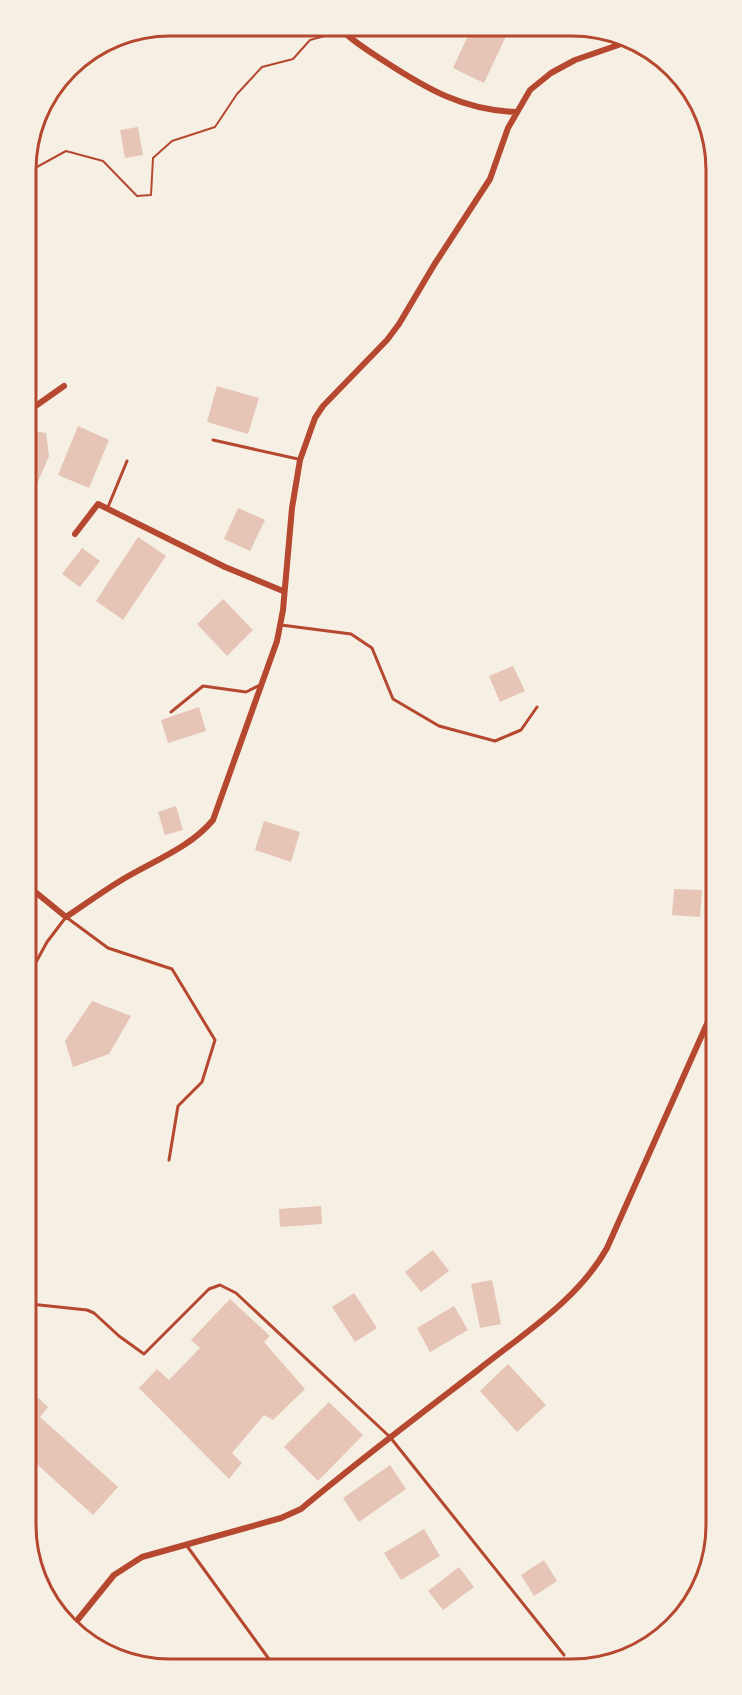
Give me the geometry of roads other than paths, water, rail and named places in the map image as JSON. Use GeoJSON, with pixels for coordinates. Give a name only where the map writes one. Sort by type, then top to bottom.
{"type":"FeatureCollection","features":[{"type":"Feature","properties":{"kind":"street"},"geometry":{"type":"LineString","coordinates":[[350,36],[376,56],[435,93],[475,107],[516,112]]}},
{"type":"Feature","properties":{"kind":"street"},"geometry":{"type":"LineString","coordinates":[[36,893],[66,917],[118,882],[192,840],[213,820],[278,641],[292,508],[300,460],[315,418],[323,406],[393,332],[490,179],[508,128],[530,90],[552,73],[575,60],[619,45]]}},
{"type":"Feature","properties":{"kind":"street"},"geometry":{"type":"LineString","coordinates":[[36,406],[64,386]]}},
{"type":"Feature","properties":{"kind":"street"},"geometry":{"type":"LineString","coordinates":[[75,534],[98,504],[225,567],[284,591]]}},
{"type":"Feature","properties":{"kind":"street"},"geometry":{"type":"LineString","coordinates":[[76,1621],[114,1575],[142,1557],[281,1518],[301,1509],[554,1310],[593,1272],[607,1248],[706,1026]]}},
{"type":"Feature","properties":{"kind":"lane"},"geometry":{"type":"LineString","coordinates":[[213,440],[300,460]]}},
{"type":"Feature","properties":{"kind":"lane"},"geometry":{"type":"LineString","coordinates":[[108,509],[127,461]]}},
{"type":"Feature","properties":{"kind":"lane"},"geometry":{"type":"LineString","coordinates":[[281,625],[351,634],[372,648],[393,699],[439,726],[495,741],[521,730],[537,707]]}},
{"type":"Feature","properties":{"kind":"lane"},"geometry":{"type":"LineString","coordinates":[[171,712],[203,686],[246,692],[261,684]]}},
{"type":"Feature","properties":{"kind":"lane"},"geometry":{"type":"LineString","coordinates":[[36,961],[66,917],[108,948],[172,969],[215,1040],[202,1082],[178,1106],[169,1160]]}},
{"type":"Feature","properties":{"kind":"lane"},"geometry":{"type":"LineString","coordinates":[[36,1305],[87,1310],[94,1313],[119,1336],[144,1354],[209,1289],[220,1285],[236,1293],[390,1437],[564,1655]]}},
{"type":"Feature","properties":{"kind":"lane"},"geometry":{"type":"LineString","coordinates":[[186,1544],[269,1659]]}}]}
